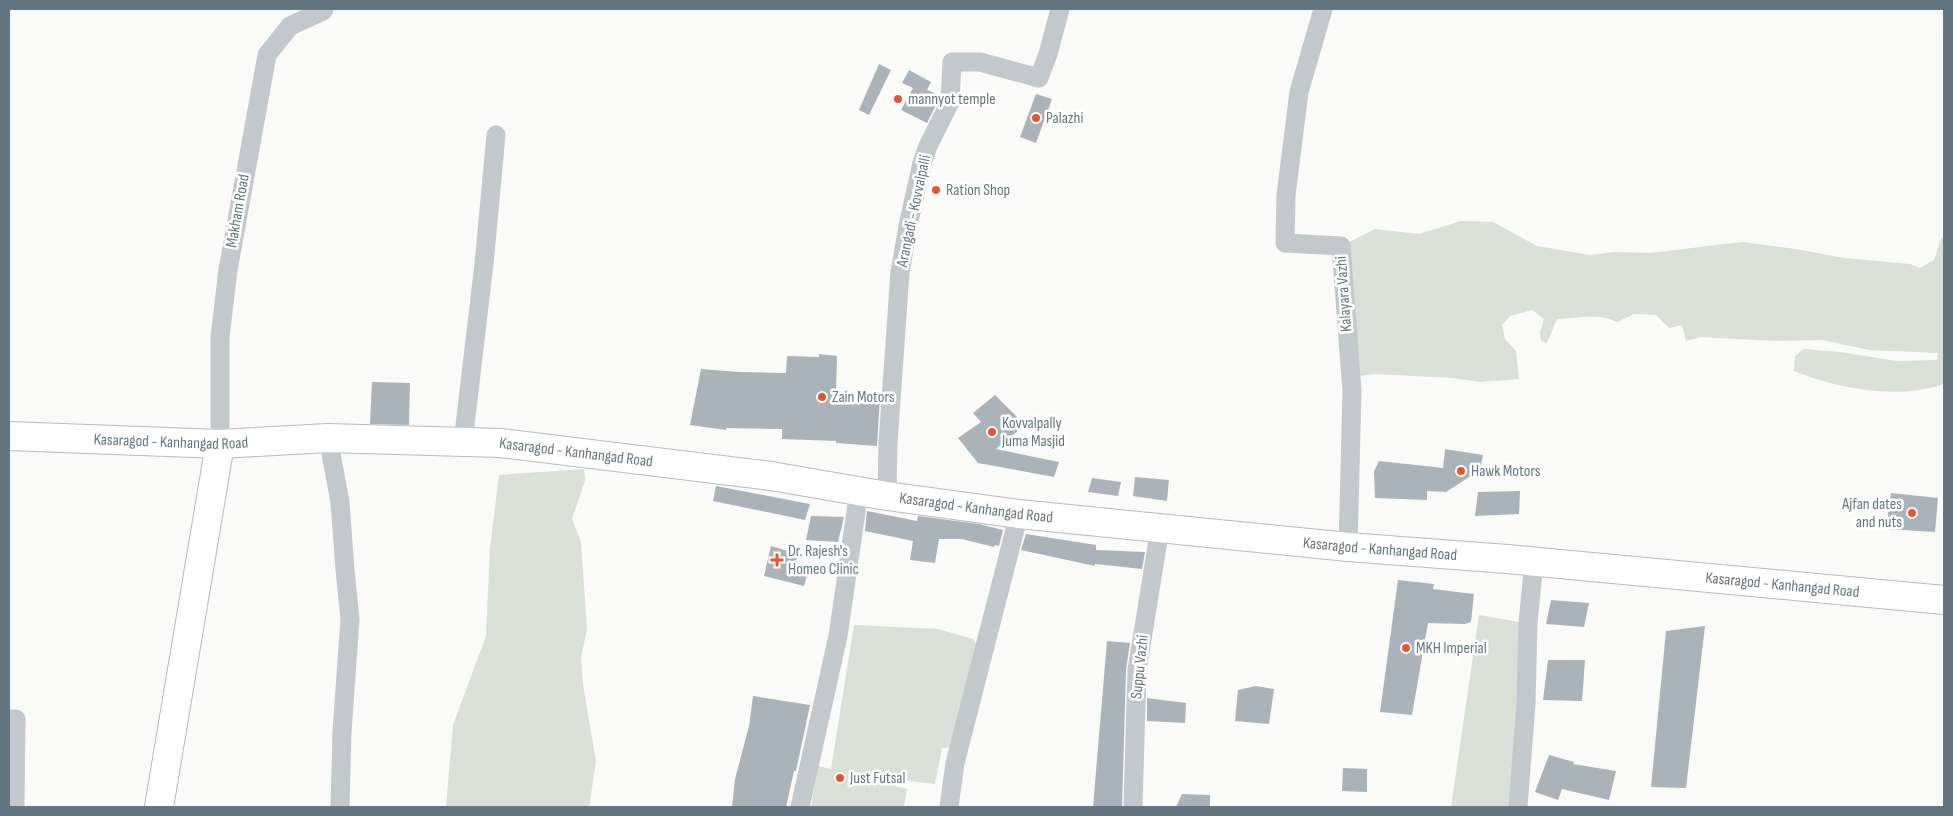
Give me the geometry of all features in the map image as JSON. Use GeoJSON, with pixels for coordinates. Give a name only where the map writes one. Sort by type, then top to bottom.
{"type":"FeatureCollection","features":[{"type":"Feature","properties":{"kind":"main road","name":"Kasaragod - Kanhangad Road"},"geometry":{"type":"LineString","coordinates":[[9,436],[220,444],[328,438],[500,443],[771,476],[859,492],[1019,514],[1944,600]]}},
{"type":"Feature","properties":{"kind":"main road"},"geometry":{"type":"LineString","coordinates":[[159,807],[220,444]]}},
{"type":"Feature","properties":{"kind":"street","name":"Makham Road"},"geometry":{"type":"LineString","coordinates":[[220,444],[220,337],[224,298],[267,55],[290,26],[324,9]]}},
{"type":"Feature","properties":{"kind":"street","name":"Arangadi - Kovvalpalli"},"geometry":{"type":"LineString","coordinates":[[887,496],[888,443],[900,272],[922,163],[928,146],[950,102],[952,62],[980,62],[1039,78],[1048,54],[1060,9]]}},
{"type":"Feature","properties":{"kind":"street","name":"Kalayara Vazhi"},"geometry":{"type":"LineString","coordinates":[[1323,9],[1299,92],[1286,195],[1285,243],[1341,246],[1352,391],[1348,546]]}},
{"type":"Feature","properties":{"kind":"street"},"geometry":{"type":"LineString","coordinates":[[463,442],[484,264],[496,135]]}},
{"type":"Feature","properties":{"kind":"street"},"geometry":{"type":"LineString","coordinates":[[328,438],[340,502],[344,570],[350,620],[342,732],[340,807]]}},
{"type":"Feature","properties":{"kind":"street"},"geometry":{"type":"LineString","coordinates":[[800,807],[838,636],[859,492]]}},
{"type":"Feature","properties":{"kind":"street"},"geometry":{"type":"LineString","coordinates":[[949,807],[955,763],[1019,514]]}},
{"type":"Feature","properties":{"kind":"street","name":"Suppu Vazhi"},"geometry":{"type":"LineString","coordinates":[[1133,807],[1137,670],[1160,528]]}},
{"type":"Feature","properties":{"kind":"street"},"geometry":{"type":"LineString","coordinates":[[1518,807],[1526,704],[1528,623],[1534,562]]}},
{"type":"Feature","properties":{"kind":"street"},"geometry":{"type":"LineString","coordinates":[[9,719],[16,720],[15,807],[9,807]]}},
{"type":"Feature","properties":{"kind":"shaded area"},"geometry":{"type":"Polygon","coordinates":[[[1461,221],[1493,222],[1537,246],[1590,255],[1614,252],[1650,253],[1742,242],[1844,258],[1910,264],[1920,268],[1934,260],[1941,239],[1944,237],[1944,384],[1926,389],[1888,392],[1830,383],[1794,371],[1795,356],[1804,349],[1840,352],[1897,361],[1937,360],[1938,353],[1869,350],[1822,340],[1775,341],[1701,337],[1686,341],[1682,325],[1669,328],[1656,315],[1634,314],[1617,322],[1595,317],[1557,319],[1547,343],[1541,341],[1540,333],[1544,319],[1532,310],[1510,316],[1502,325],[1505,339],[1516,351],[1519,379],[1480,382],[1453,378],[1375,374],[1359,376],[1349,242],[1375,229],[1419,234],[1461,221]]]}},
{"type":"Feature","properties":{"kind":"shaded area"},"geometry":{"type":"Polygon","coordinates":[[[584,469],[585,481],[572,519],[581,542],[587,629],[581,658],[583,685],[596,762],[589,807],[446,807],[453,725],[486,636],[490,548],[499,475],[584,469]]]}},
{"type":"Feature","properties":{"kind":"shaded area"},"geometry":{"type":"Polygon","coordinates":[[[1479,615],[1524,623],[1514,807],[1451,807],[1479,615]]]}},
{"type":"Feature","properties":{"kind":"shaded area"},"geometry":{"type":"Polygon","coordinates":[[[854,625],[938,629],[973,639],[979,649],[954,747],[942,748],[935,784],[850,774],[907,789],[904,807],[811,807],[818,766],[831,769],[854,625]]]}},
{"type":"Feature","properties":{"kind":"building"},"geometry":{"type":"Polygon","coordinates":[[[879,64],[891,70],[869,115],[859,110],[879,64]]]}},
{"type":"Feature","properties":{"kind":"building"},"geometry":{"type":"Polygon","coordinates":[[[909,70],[931,82],[927,90],[939,95],[939,99],[927,123],[901,110],[913,88],[902,83],[909,70]]]}},
{"type":"Feature","properties":{"kind":"building","name":"Palazhi"},"geometry":{"type":"Polygon","coordinates":[[[1036,94],[1052,99],[1036,143],[1020,137],[1036,94]]]}},
{"type":"Feature","properties":{"kind":"building"},"geometry":{"type":"Polygon","coordinates":[[[819,354],[837,356],[836,392],[880,397],[877,446],[836,443],[836,441],[782,439],[782,429],[726,428],[726,430],[690,425],[701,369],[786,373],[787,356],[819,357],[819,354]]]}},
{"type":"Feature","properties":{"kind":"building"},"geometry":{"type":"Polygon","coordinates":[[[372,382],[410,383],[409,425],[370,424],[372,382]]]}},
{"type":"Feature","properties":{"kind":"building","name":"Kovvalpally Juma Masjid"},"geometry":{"type":"Polygon","coordinates":[[[995,395],[1025,425],[996,449],[1059,462],[1054,477],[978,463],[958,438],[981,422],[973,413],[995,395]]]}},
{"type":"Feature","properties":{"kind":"building"},"geometry":{"type":"Polygon","coordinates":[[[1445,449],[1483,455],[1480,470],[1446,492],[1427,491],[1427,500],[1375,498],[1374,471],[1379,461],[1443,468],[1445,449]]]}},
{"type":"Feature","properties":{"kind":"building"},"geometry":{"type":"Polygon","coordinates":[[[1135,477],[1169,480],[1167,501],[1133,496],[1135,477]]]}},
{"type":"Feature","properties":{"kind":"building"},"geometry":{"type":"Polygon","coordinates":[[[1092,478],[1121,482],[1118,496],[1088,492],[1092,478]]]}},
{"type":"Feature","properties":{"kind":"building"},"geometry":{"type":"Polygon","coordinates":[[[716,486],[810,504],[805,520],[713,501],[716,486]]]}},
{"type":"Feature","properties":{"kind":"building"},"geometry":{"type":"Polygon","coordinates":[[[1520,491],[1519,514],[1475,516],[1478,492],[1520,491]]]}},
{"type":"Feature","properties":{"kind":"building","name":"Ajfan dates and nuts"},"geometry":{"type":"Polygon","coordinates":[[[1891,493],[1938,498],[1935,532],[1886,529],[1891,493]]]}},
{"type":"Feature","properties":{"kind":"building"},"geometry":{"type":"Polygon","coordinates":[[[867,511],[917,521],[918,516],[979,524],[1003,530],[999,546],[995,545],[994,547],[962,539],[939,539],[935,563],[910,560],[913,541],[865,531],[867,511]]]}},
{"type":"Feature","properties":{"kind":"building"},"geometry":{"type":"Polygon","coordinates":[[[811,516],[844,517],[838,542],[806,540],[811,516]]]}},
{"type":"Feature","properties":{"kind":"building"},"geometry":{"type":"Polygon","coordinates":[[[1026,534],[1096,545],[1096,550],[1145,552],[1142,569],[1095,564],[1095,566],[1021,550],[1026,534]]]}},
{"type":"Feature","properties":{"kind":"building"},"geometry":{"type":"Polygon","coordinates":[[[771,546],[798,554],[794,568],[808,572],[804,586],[764,576],[771,546]]]}},
{"type":"Feature","properties":{"kind":"building","name":"MKH Imperial"},"geometry":{"type":"Polygon","coordinates":[[[1398,580],[1434,584],[1433,589],[1474,594],[1471,622],[1465,624],[1428,623],[1412,715],[1380,712],[1398,580]]]}},
{"type":"Feature","properties":{"kind":"building"},"geometry":{"type":"Polygon","coordinates":[[[1551,600],[1589,603],[1584,627],[1546,624],[1551,600]]]}},
{"type":"Feature","properties":{"kind":"building"},"geometry":{"type":"Polygon","coordinates":[[[1705,626],[1686,788],[1651,787],[1666,631],[1705,626]]]}},
{"type":"Feature","properties":{"kind":"building"},"geometry":{"type":"Polygon","coordinates":[[[1107,641],[1130,643],[1126,670],[1122,807],[1093,807],[1107,641]]]}},
{"type":"Feature","properties":{"kind":"building"},"geometry":{"type":"Polygon","coordinates":[[[1548,660],[1585,660],[1582,701],[1543,700],[1548,660]]]}},
{"type":"Feature","properties":{"kind":"building"},"geometry":{"type":"Polygon","coordinates":[[[1256,686],[1274,689],[1269,724],[1235,721],[1238,690],[1256,686]]]}},
{"type":"Feature","properties":{"kind":"building"},"geometry":{"type":"Polygon","coordinates":[[[753,696],[810,705],[786,807],[732,807],[735,779],[749,726],[753,696]]]}},
{"type":"Feature","properties":{"kind":"building"},"geometry":{"type":"Polygon","coordinates":[[[1147,698],[1186,703],[1185,723],[1147,721],[1147,698]]]}},
{"type":"Feature","properties":{"kind":"building"},"geometry":{"type":"Polygon","coordinates":[[[1549,755],[1574,762],[1573,764],[1616,771],[1609,800],[1562,789],[1558,800],[1535,792],[1549,755]]]}},
{"type":"Feature","properties":{"kind":"building"},"geometry":{"type":"Polygon","coordinates":[[[1343,768],[1367,769],[1367,792],[1342,791],[1343,768]]]}},
{"type":"Feature","properties":{"kind":"building"},"geometry":{"type":"Polygon","coordinates":[[[1182,794],[1210,795],[1210,807],[1176,807],[1182,794]]]}},
{"type":"Feature","properties":{"kind":"place","name":"mannyot temple"},"geometry":{"type":"Point","coordinates":[898,99]}},
{"type":"Feature","properties":{"kind":"place","name":"Palazhi"},"geometry":{"type":"Point","coordinates":[1036,118]}},
{"type":"Feature","properties":{"kind":"place","name":"Ration Shop"},"geometry":{"type":"Point","coordinates":[936,190]}},
{"type":"Feature","properties":{"kind":"place","name":"Zain Motors"},"geometry":{"type":"Point","coordinates":[822,397]}},
{"type":"Feature","properties":{"kind":"place","name":"Kovvalpally Juma Masjid"},"geometry":{"type":"Point","coordinates":[992,432]}},
{"type":"Feature","properties":{"kind":"place","name":"Hawk Motors"},"geometry":{"type":"Point","coordinates":[1461,471]}},
{"type":"Feature","properties":{"kind":"place","name":"Ajfan dates and nuts"},"geometry":{"type":"Point","coordinates":[1912,513]}},
{"type":"Feature","properties":{"kind":"place","name":"Dr. Rajesh's Homeo Clinic"},"geometry":{"type":"Point","coordinates":[777,560]}},
{"type":"Feature","properties":{"kind":"place","name":"MKH Imperial"},"geometry":{"type":"Point","coordinates":[1406,648]}},
{"type":"Feature","properties":{"kind":"place","name":"Just Futsal"},"geometry":{"type":"Point","coordinates":[840,778]}}]}
